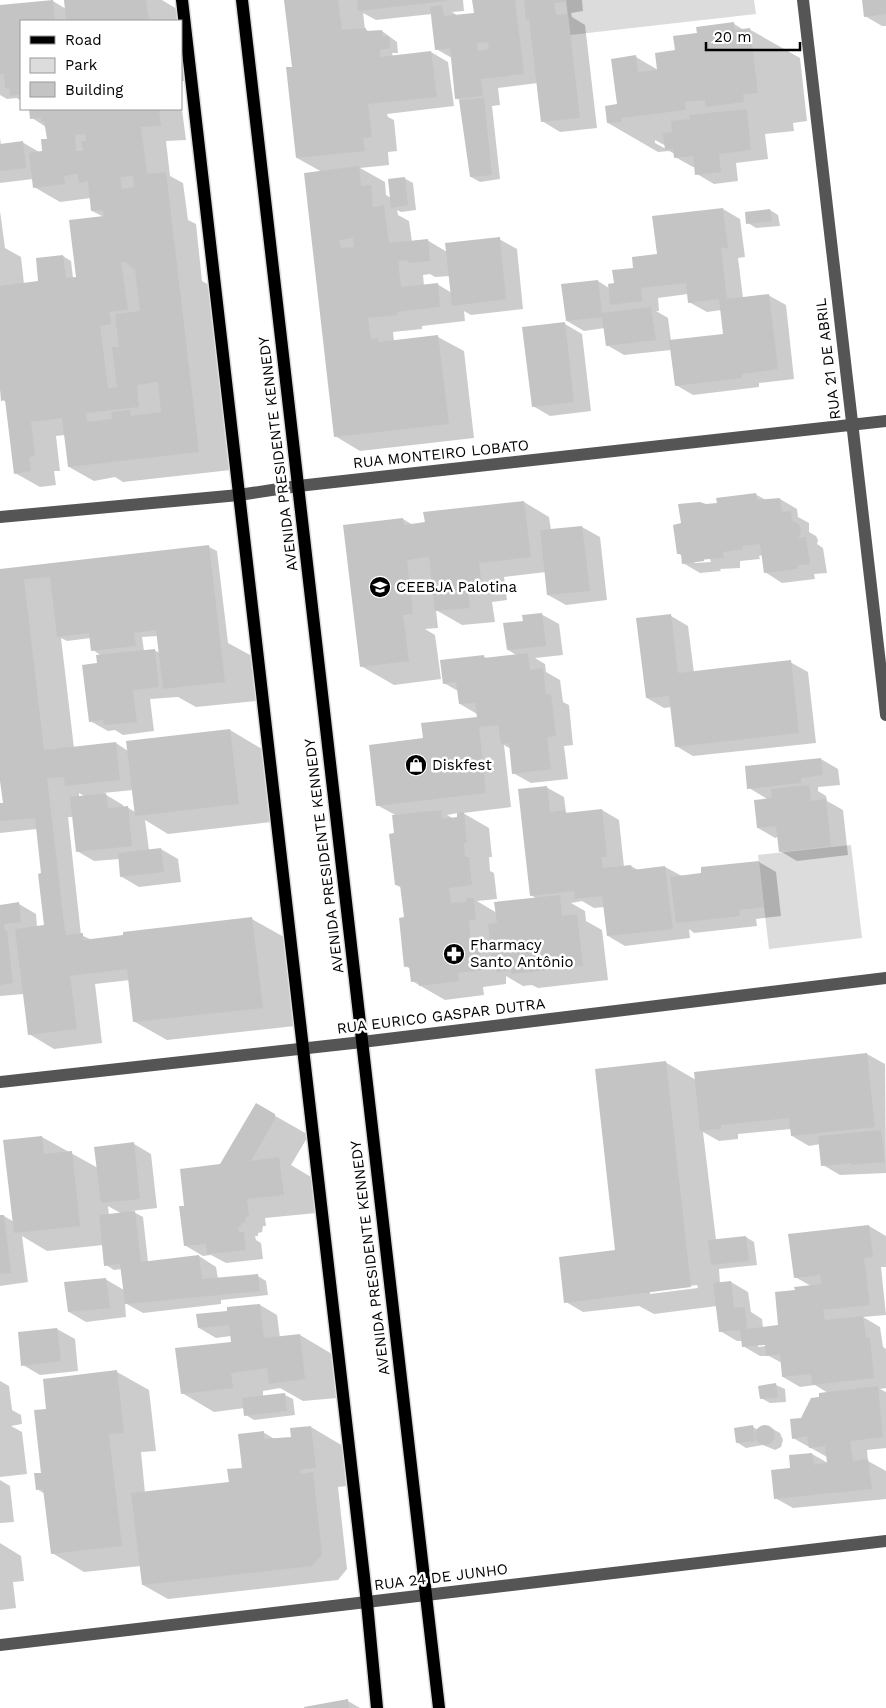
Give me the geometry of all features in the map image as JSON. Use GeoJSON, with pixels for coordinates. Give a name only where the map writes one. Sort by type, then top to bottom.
{"type":"FeatureCollection","features":[{"type":"Feature","properties":{"kind":"main road"},"geometry":{"type":"LineString","coordinates":[[182,0],[367,1603],[377,1708]]}},
{"type":"Feature","properties":{"kind":"main road","name":"AVENIDA PRESIDENTE KENNEDY"},"geometry":{"type":"LineString","coordinates":[[242,0],[439,1708]]}},
{"type":"Feature","properties":{"kind":"street","name":"RUA 21 DE ABRIL"},"geometry":{"type":"LineString","coordinates":[[803,0],[886,715]]}},
{"type":"Feature","properties":{"kind":"street","name":"RUA MONTEIRO LOBATO"},"geometry":{"type":"LineString","coordinates":[[0,517],[239,495],[298,486],[886,421]]}},
{"type":"Feature","properties":{"kind":"street","name":"RUA EURICO GASPAR DUTRA"},"geometry":{"type":"LineString","coordinates":[[0,1082],[362,1042],[886,978]]}},
{"type":"Feature","properties":{"kind":"street","name":"RUA 24 DE JUNHO"},"geometry":{"type":"LineString","coordinates":[[0,1645],[886,1541]]}},
{"type":"Feature","properties":{"kind":"green space"},"geometry":{"type":"Polygon","coordinates":[[[566,0],[754,0],[756,14],[570,35],[566,0]]]}},
{"type":"Feature","properties":{"kind":"green space"},"geometry":{"type":"Polygon","coordinates":[[[851,845],[862,938],[769,949],[758,855],[851,845]]]}},
{"type":"Feature","properties":{"kind":"building"},"geometry":{"type":"Polygon","coordinates":[[[53,0],[55,20],[20,20],[20,94],[10,96],[9,88],[5,88],[4,74],[0,74],[0,5],[53,0]]]}},
{"type":"Feature","properties":{"kind":"building"},"geometry":{"type":"Polygon","coordinates":[[[64,0],[146,0],[149,20],[66,20],[64,0]]]}},
{"type":"Feature","properties":{"kind":"building"},"geometry":{"type":"Polygon","coordinates":[[[284,0],[338,0],[342,30],[366,28],[366,31],[382,30],[383,36],[389,36],[390,48],[380,50],[380,57],[431,51],[437,97],[368,104],[372,137],[363,138],[365,151],[296,158],[286,67],[292,67],[284,0]]]}},
{"type":"Feature","properties":{"kind":"building"},"geometry":{"type":"Polygon","coordinates":[[[357,0],[446,0],[446,1],[358,11],[357,0]]]}},
{"type":"Feature","properties":{"kind":"building"},"geometry":{"type":"Polygon","coordinates":[[[472,0],[515,0],[524,74],[481,79],[483,96],[455,99],[450,48],[435,50],[430,7],[442,5],[444,16],[474,13],[472,0]],[[488,42],[477,43],[478,51],[489,49],[488,42]]]}},
{"type":"Feature","properties":{"kind":"building"},"geometry":{"type":"Polygon","coordinates":[[[524,0],[566,0],[567,2],[554,3],[556,15],[568,14],[580,118],[541,122],[529,19],[526,20],[524,0]]]}},
{"type":"Feature","properties":{"kind":"building"},"geometry":{"type":"Polygon","coordinates":[[[862,0],[886,0],[886,14],[864,17],[862,0]]]}},
{"type":"Feature","properties":{"kind":"building"},"geometry":{"type":"Polygon","coordinates":[[[734,22],[735,30],[750,28],[758,93],[743,94],[744,102],[706,107],[705,100],[685,102],[686,110],[621,118],[622,122],[607,123],[605,106],[617,104],[611,59],[636,55],[638,72],[657,70],[655,53],[675,50],[673,36],[697,33],[696,27],[734,22]]]}},
{"type":"Feature","properties":{"kind":"building"},"geometry":{"type":"Polygon","coordinates":[[[484,98],[492,175],[470,177],[459,100],[484,98]]]}},
{"type":"Feature","properties":{"kind":"building"},"geometry":{"type":"Polygon","coordinates":[[[747,109],[751,150],[719,154],[721,172],[695,175],[693,156],[674,158],[673,149],[665,150],[663,133],[672,132],[671,121],[690,119],[689,115],[747,109]]]}},
{"type":"Feature","properties":{"kind":"building"},"geometry":{"type":"Polygon","coordinates":[[[29,110],[159,110],[161,126],[141,127],[147,174],[166,172],[199,452],[68,467],[62,418],[31,422],[35,456],[29,457],[31,471],[14,474],[5,400],[1,401],[0,389],[0,286],[38,281],[36,258],[63,255],[66,278],[76,277],[69,220],[104,216],[103,210],[91,211],[88,181],[79,183],[78,174],[64,176],[65,184],[33,188],[29,153],[42,151],[41,139],[47,139],[44,121],[41,122],[41,118],[30,119],[29,110]],[[85,134],[75,135],[76,151],[83,151],[81,141],[86,141],[85,134]],[[133,176],[120,177],[122,189],[134,187],[133,176]],[[121,262],[128,310],[109,312],[111,324],[100,326],[108,388],[117,387],[112,347],[119,347],[115,314],[140,311],[135,270],[125,262],[121,262]],[[158,382],[137,385],[139,407],[86,413],[87,422],[112,419],[111,412],[130,410],[131,416],[161,412],[158,382]]]}},
{"type":"Feature","properties":{"kind":"building"},"geometry":{"type":"Polygon","coordinates":[[[23,141],[26,168],[0,171],[0,144],[23,141]]]}},
{"type":"Feature","properties":{"kind":"building"},"geometry":{"type":"Polygon","coordinates":[[[359,166],[361,186],[371,185],[373,207],[384,205],[389,243],[428,239],[430,261],[408,263],[408,260],[398,261],[401,287],[438,283],[440,307],[397,312],[397,315],[368,318],[371,339],[378,338],[378,342],[438,335],[449,424],[334,437],[304,173],[359,166]],[[353,238],[339,240],[341,248],[354,247],[353,238]]]}},
{"type":"Feature","properties":{"kind":"building"},"geometry":{"type":"Polygon","coordinates":[[[405,177],[408,205],[391,208],[388,179],[405,177]]]}},
{"type":"Feature","properties":{"kind":"building"},"geometry":{"type":"Polygon","coordinates":[[[723,208],[728,248],[721,248],[727,299],[769,294],[778,369],[742,374],[742,378],[675,386],[669,340],[723,334],[719,299],[688,303],[686,283],[641,288],[642,301],[610,305],[608,284],[614,283],[612,270],[633,268],[632,257],[657,254],[652,216],[723,208]]]}},
{"type":"Feature","properties":{"kind":"building"},"geometry":{"type":"Polygon","coordinates":[[[770,209],[772,221],[746,224],[745,212],[770,209]]]}},
{"type":"Feature","properties":{"kind":"building"},"geometry":{"type":"Polygon","coordinates":[[[500,237],[506,299],[452,306],[445,243],[500,237]]]}},
{"type":"Feature","properties":{"kind":"building"},"geometry":{"type":"Polygon","coordinates":[[[598,280],[602,313],[651,307],[656,340],[606,346],[602,317],[566,321],[561,284],[598,280]]]}},
{"type":"Feature","properties":{"kind":"building"},"geometry":{"type":"Polygon","coordinates":[[[565,322],[574,402],[532,407],[522,327],[565,322]]]}},
{"type":"Feature","properties":{"kind":"building"},"geometry":{"type":"Polygon","coordinates":[[[756,493],[757,500],[780,498],[782,512],[791,511],[792,521],[798,524],[801,529],[800,536],[797,538],[806,537],[810,564],[798,565],[798,569],[764,573],[760,544],[742,546],[743,549],[723,552],[724,558],[704,559],[704,561],[682,564],[681,554],[677,554],[673,525],[681,523],[678,504],[717,503],[716,498],[756,493]]]}},
{"type":"Feature","properties":{"kind":"building"},"geometry":{"type":"Polygon","coordinates":[[[524,501],[531,557],[479,563],[482,586],[468,588],[470,608],[435,611],[429,557],[407,560],[413,614],[403,615],[409,661],[360,667],[343,525],[403,518],[404,525],[425,522],[423,512],[524,501]]]}},
{"type":"Feature","properties":{"kind":"building"},"geometry":{"type":"Polygon","coordinates":[[[582,526],[590,591],[547,595],[540,530],[582,526]]]}},
{"type":"Feature","properties":{"kind":"building"},"geometry":{"type":"Polygon","coordinates":[[[209,545],[225,682],[163,689],[156,630],[134,633],[136,646],[91,651],[89,633],[57,637],[50,577],[24,579],[44,750],[116,742],[120,780],[65,786],[64,777],[47,778],[66,935],[83,933],[83,940],[123,935],[123,932],[252,917],[263,1008],[133,1022],[127,969],[70,976],[77,1029],[28,1035],[15,929],[44,925],[38,874],[41,873],[35,818],[0,821],[0,803],[3,803],[0,781],[0,569],[209,545]]]}},
{"type":"Feature","properties":{"kind":"building"},"geometry":{"type":"Polygon","coordinates":[[[542,613],[546,646],[507,650],[503,623],[523,621],[522,615],[542,613]]]}},
{"type":"Feature","properties":{"kind":"building"},"geometry":{"type":"Polygon","coordinates":[[[671,614],[678,673],[791,660],[799,733],[675,747],[669,696],[646,698],[636,618],[671,614]]]}},
{"type":"Feature","properties":{"kind":"building"},"geometry":{"type":"Polygon","coordinates":[[[155,649],[159,687],[133,690],[137,722],[104,725],[103,720],[89,722],[82,665],[97,663],[96,655],[155,649]]]}},
{"type":"Feature","properties":{"kind":"building"},"geometry":{"type":"Polygon","coordinates":[[[528,653],[530,670],[543,668],[546,695],[551,694],[556,736],[547,737],[551,769],[512,774],[509,743],[501,744],[498,725],[479,727],[486,793],[376,806],[369,745],[423,738],[421,723],[477,717],[475,703],[459,704],[456,682],[443,684],[440,660],[528,653]]]}},
{"type":"Feature","properties":{"kind":"building"},"geometry":{"type":"Polygon","coordinates":[[[230,729],[239,804],[135,816],[126,741],[230,729]]]}},
{"type":"Feature","properties":{"kind":"building"},"geometry":{"type":"Polygon","coordinates":[[[821,758],[823,775],[801,778],[801,783],[747,789],[745,766],[821,758]]]}},
{"type":"Feature","properties":{"kind":"building"},"geometry":{"type":"Polygon","coordinates":[[[809,785],[811,801],[826,799],[831,846],[779,852],[776,826],[757,828],[754,800],[772,798],[771,789],[809,785]]]}},
{"type":"Feature","properties":{"kind":"building"},"geometry":{"type":"Polygon","coordinates":[[[547,786],[550,812],[565,810],[565,813],[602,809],[607,857],[602,857],[603,868],[631,865],[632,870],[665,866],[673,929],[607,936],[602,896],[575,899],[574,891],[530,896],[518,789],[547,786]]]}},
{"type":"Feature","properties":{"kind":"building"},"geometry":{"type":"Polygon","coordinates":[[[106,793],[108,808],[128,806],[132,846],[76,852],[70,797],[106,793]]]}},
{"type":"Feature","properties":{"kind":"building"},"geometry":{"type":"Polygon","coordinates":[[[441,810],[442,819],[457,817],[457,813],[464,812],[467,843],[464,843],[465,857],[469,857],[472,885],[449,888],[451,903],[467,902],[466,898],[474,898],[476,920],[469,920],[471,943],[479,943],[482,970],[458,973],[459,981],[419,986],[418,981],[411,982],[409,966],[404,967],[399,918],[404,917],[400,885],[395,885],[389,834],[394,833],[392,815],[441,810]]]}},
{"type":"Feature","properties":{"kind":"building"},"geometry":{"type":"Polygon","coordinates":[[[161,848],[164,872],[120,877],[118,853],[161,848]]]}},
{"type":"Feature","properties":{"kind":"building"},"geometry":{"type":"Polygon","coordinates":[[[759,861],[764,907],[739,910],[740,916],[676,923],[670,877],[701,873],[701,867],[759,861]]]}},
{"type":"Feature","properties":{"kind":"building"},"geometry":{"type":"Polygon","coordinates":[[[560,895],[562,916],[577,914],[583,966],[512,974],[511,970],[496,972],[495,963],[492,963],[488,924],[497,923],[494,902],[560,895]]]}},
{"type":"Feature","properties":{"kind":"building"},"geometry":{"type":"Polygon","coordinates":[[[19,902],[21,922],[4,924],[5,931],[7,930],[13,983],[0,985],[0,905],[19,902]]]}},
{"type":"Feature","properties":{"kind":"building"},"geometry":{"type":"Polygon","coordinates":[[[867,1053],[875,1127],[791,1136],[789,1118],[721,1125],[721,1129],[700,1131],[694,1072],[867,1053]]]}},
{"type":"Feature","properties":{"kind":"building"},"geometry":{"type":"Polygon","coordinates":[[[666,1061],[691,1287],[564,1303],[559,1257],[615,1250],[595,1069],[666,1061]]]}},
{"type":"Feature","properties":{"kind":"building"},"geometry":{"type":"Polygon","coordinates":[[[256,1103],[275,1114],[275,1119],[251,1161],[279,1157],[284,1195],[247,1199],[249,1216],[238,1227],[239,1232],[244,1232],[246,1250],[207,1254],[206,1244],[184,1246],[179,1206],[184,1206],[180,1169],[220,1164],[256,1103]]]}},
{"type":"Feature","properties":{"kind":"building"},"geometry":{"type":"Polygon","coordinates":[[[881,1130],[885,1162],[821,1166],[818,1136],[881,1130]]]}},
{"type":"Feature","properties":{"kind":"building"},"geometry":{"type":"Polygon","coordinates":[[[42,1136],[44,1154],[72,1151],[80,1226],[14,1233],[3,1140],[42,1136]]]}},
{"type":"Feature","properties":{"kind":"building"},"geometry":{"type":"Polygon","coordinates":[[[134,1142],[140,1199],[101,1203],[94,1147],[134,1142]]]}},
{"type":"Feature","properties":{"kind":"building"},"geometry":{"type":"Polygon","coordinates":[[[135,1211],[141,1262],[199,1255],[202,1279],[258,1274],[260,1291],[125,1304],[120,1264],[104,1266],[99,1215],[135,1211]]]}},
{"type":"Feature","properties":{"kind":"building"},"geometry":{"type":"Polygon","coordinates":[[[0,1215],[4,1215],[11,1273],[0,1274],[0,1215]]]}},
{"type":"Feature","properties":{"kind":"building"},"geometry":{"type":"Polygon","coordinates":[[[869,1225],[873,1257],[864,1258],[870,1305],[823,1310],[825,1320],[863,1316],[866,1338],[870,1338],[874,1378],[812,1385],[811,1374],[782,1377],[780,1354],[766,1356],[765,1345],[742,1347],[740,1330],[719,1332],[713,1283],[731,1281],[734,1308],[745,1307],[747,1329],[778,1325],[775,1292],[795,1290],[794,1287],[821,1284],[820,1275],[794,1278],[788,1234],[869,1225]]]}},
{"type":"Feature","properties":{"kind":"building"},"geometry":{"type":"Polygon","coordinates":[[[746,1236],[749,1261],[711,1265],[708,1240],[746,1236]]]}},
{"type":"Feature","properties":{"kind":"building"},"geometry":{"type":"Polygon","coordinates":[[[106,1278],[110,1308],[68,1312],[64,1282],[106,1278]]]}},
{"type":"Feature","properties":{"kind":"building"},"geometry":{"type":"Polygon","coordinates":[[[260,1304],[264,1338],[300,1334],[305,1379],[269,1384],[267,1368],[231,1373],[233,1388],[181,1394],[175,1348],[231,1342],[229,1325],[198,1328],[196,1314],[227,1311],[227,1307],[260,1304]]]}},
{"type":"Feature","properties":{"kind":"building"},"geometry":{"type":"Polygon","coordinates":[[[57,1328],[61,1361],[21,1366],[18,1332],[57,1328]]]}},
{"type":"Feature","properties":{"kind":"building"},"geometry":{"type":"Polygon","coordinates":[[[117,1370],[124,1433],[109,1434],[122,1546],[51,1554],[43,1489],[36,1490],[34,1473],[41,1473],[34,1410],[46,1409],[43,1379],[117,1370]]]}},
{"type":"Feature","properties":{"kind":"building"},"geometry":{"type":"Polygon","coordinates":[[[776,1383],[778,1397],[760,1399],[758,1386],[776,1383]]]}},
{"type":"Feature","properties":{"kind":"building"},"geometry":{"type":"Polygon","coordinates":[[[878,1386],[883,1437],[850,1441],[853,1461],[868,1459],[872,1489],[774,1499],[771,1470],[790,1468],[789,1455],[812,1453],[814,1465],[827,1463],[825,1446],[809,1448],[807,1436],[792,1439],[790,1419],[801,1418],[811,1398],[819,1397],[819,1393],[878,1386]]]}},
{"type":"Feature","properties":{"kind":"building"},"geometry":{"type":"Polygon","coordinates":[[[285,1393],[287,1411],[244,1416],[242,1398],[285,1393]]]}},
{"type":"Feature","properties":{"kind":"building"},"geometry":{"type":"Polygon","coordinates":[[[753,1425],[755,1441],[736,1443],[734,1428],[753,1425]]]}},
{"type":"Feature","properties":{"kind":"building"},"geometry":{"type":"Polygon","coordinates":[[[765,1425],[772,1428],[775,1435],[772,1442],[765,1445],[758,1442],[755,1435],[758,1428],[765,1425]]]}},
{"type":"Feature","properties":{"kind":"building"},"geometry":{"type":"Polygon","coordinates":[[[311,1426],[316,1468],[300,1469],[301,1474],[313,1472],[322,1554],[312,1566],[142,1585],[131,1493],[229,1482],[227,1469],[242,1468],[238,1434],[264,1431],[264,1439],[291,1437],[290,1428],[311,1426]]]}},
{"type":"Feature","properties":{"kind":"building"},"geometry":{"type":"Polygon","coordinates":[[[348,1699],[349,1708],[304,1708],[304,1707],[348,1699]]]}},
{"type":"Feature","properties":{"kind":"place","name":"CEEBJA Palotina"},"geometry":{"type":"Point","coordinates":[380,587]}},
{"type":"Feature","properties":{"kind":"place","name":"Diskfest"},"geometry":{"type":"Point","coordinates":[416,765]}},
{"type":"Feature","properties":{"kind":"place","name":"Fharmacy Santo Antônio"},"geometry":{"type":"Point","coordinates":[454,954]}}]}
